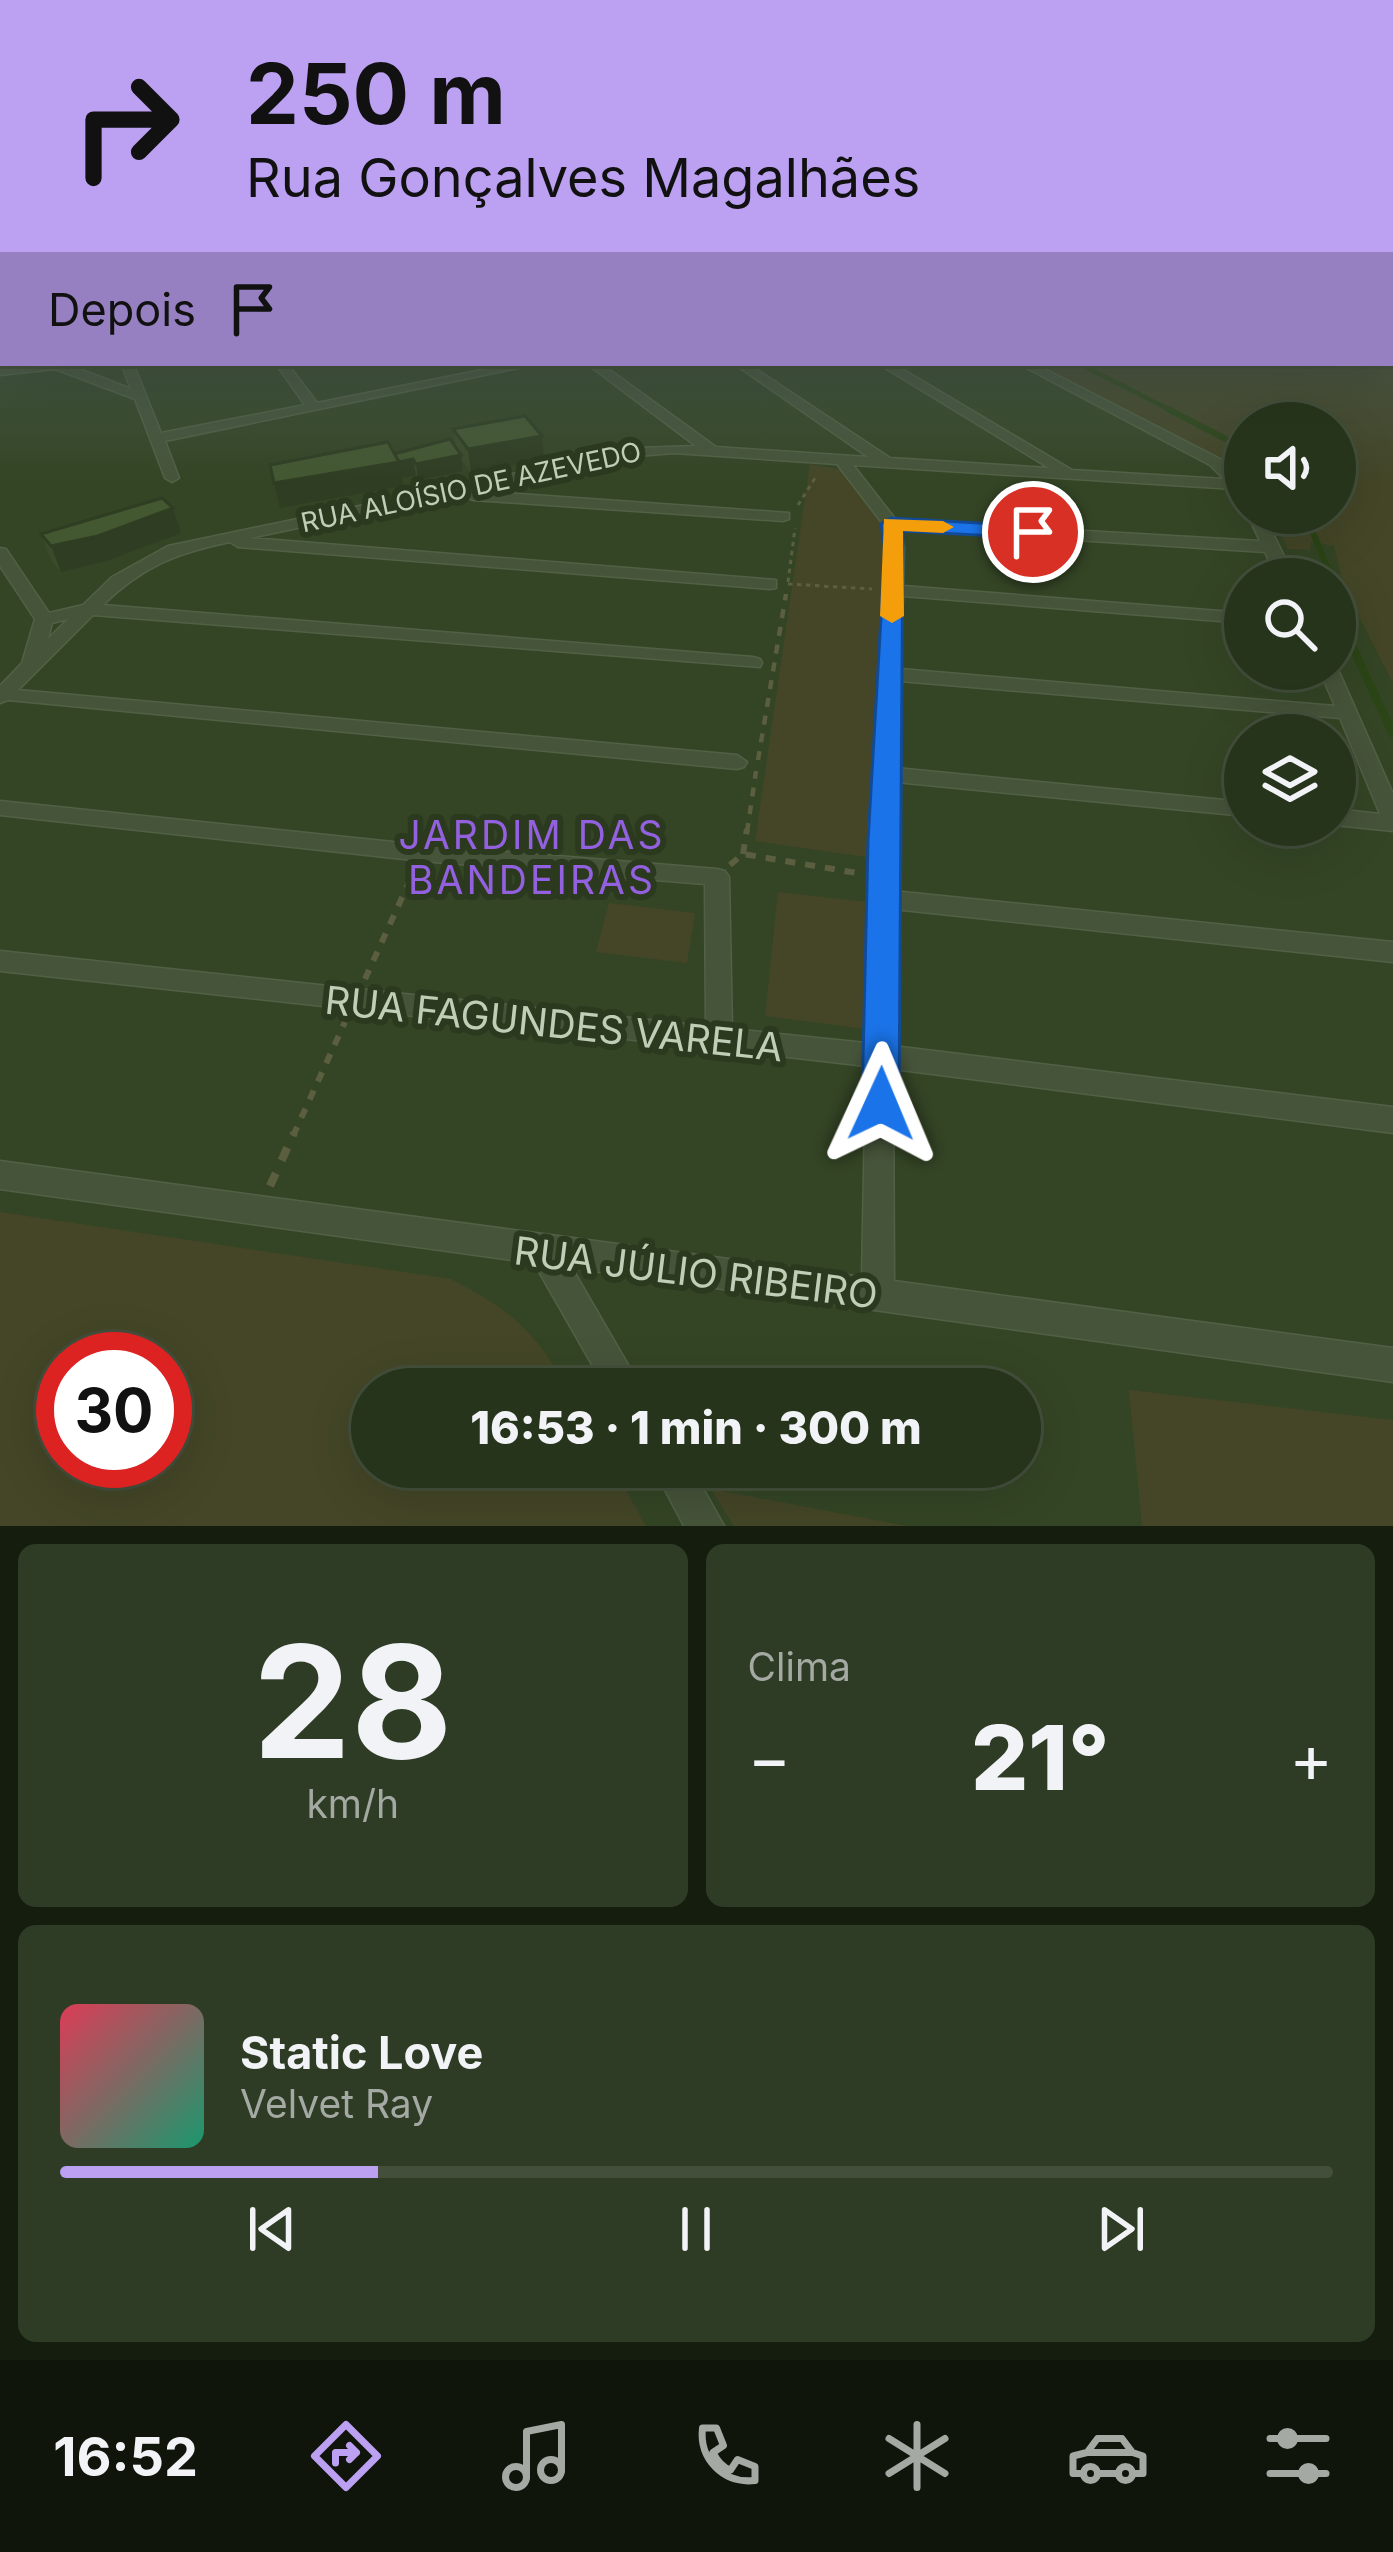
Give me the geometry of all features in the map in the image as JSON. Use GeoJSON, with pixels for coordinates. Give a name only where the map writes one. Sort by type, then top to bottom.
{"type":"FeatureCollection","features":[{"type":"Feature","properties":{"kind":"street"},"geometry":{"type":"LineString","coordinates":[[0,370],[39,366]]}},
{"type":"Feature","properties":{"kind":"street"},"geometry":{"type":"LineString","coordinates":[[64,366],[137,396]]}},
{"type":"Feature","properties":{"kind":"street"},"geometry":{"type":"LineString","coordinates":[[128,366],[172,478]]}},
{"type":"Feature","properties":{"kind":"street"},"geometry":{"type":"LineString","coordinates":[[283,366],[312,405]]}},
{"type":"Feature","properties":{"kind":"street"},"geometry":{"type":"LineString","coordinates":[[437,366],[449,379]]}},
{"type":"Feature","properties":{"kind":"street"},"geometry":{"type":"LineString","coordinates":[[159,438],[520,366]]}},
{"type":"Feature","properties":{"kind":"street"},"geometry":{"type":"LineString","coordinates":[[596,366],[712,452]]}},
{"type":"Feature","properties":{"kind":"street"},"geometry":{"type":"LineString","coordinates":[[743,366],[888,463]]}},
{"type":"Feature","properties":{"kind":"street"},"geometry":{"type":"LineString","coordinates":[[888,366],[1072,475]]}},
{"type":"Feature","properties":{"kind":"street"},"geometry":{"type":"LineString","coordinates":[[1029,366],[1224,471]]}},
{"type":"Feature","properties":{"kind":"street","name":"RUA ALOÍSIO DE AZEVEDO"},"geometry":{"type":"LineString","coordinates":[[1,695],[89,609],[157,557],[214,540],[637,452],[837,459],[1224,487]]}},
{"type":"Feature","properties":{"kind":"street"},"geometry":{"type":"LineString","coordinates":[[837,459],[891,524],[894,590],[881,887],[878,1296]]}},
{"type":"Feature","properties":{"kind":"street"},"geometry":{"type":"LineString","coordinates":[[449,493],[783,516]]}},
{"type":"Feature","properties":{"kind":"street"},"geometry":{"type":"LineString","coordinates":[[891,524],[1270,547]]}},
{"type":"Feature","properties":{"kind":"street"},"geometry":{"type":"LineString","coordinates":[[1264,534],[1276,558]]}},
{"type":"Feature","properties":{"kind":"street"},"geometry":{"type":"LineString","coordinates":[[214,540],[779,584]]}},
{"type":"Feature","properties":{"kind":"street"},"geometry":{"type":"LineString","coordinates":[[0,553],[44,619],[31,664]]}},
{"type":"Feature","properties":{"kind":"street"},"geometry":{"type":"LineString","coordinates":[[894,590],[1224,616]]}},
{"type":"Feature","properties":{"kind":"street"},"geometry":{"type":"LineString","coordinates":[[44,619],[89,609],[753,663]]}},
{"type":"Feature","properties":{"kind":"street"},"geometry":{"type":"LineString","coordinates":[[889,674],[1349,713]]}},
{"type":"Feature","properties":{"kind":"street"},"geometry":{"type":"LineString","coordinates":[[1339,690],[1393,821],[1356,819]]}},
{"type":"Feature","properties":{"kind":"street"},"geometry":{"type":"LineString","coordinates":[[1,695],[737,762]]}},
{"type":"Feature","properties":{"kind":"street"},"geometry":{"type":"LineString","coordinates":[[884,774],[1224,807]]}},
{"type":"Feature","properties":{"kind":"street"},"geometry":{"type":"LineString","coordinates":[[0,808],[422,854],[717,877],[718,1042]]}},
{"type":"Feature","properties":{"kind":"street"},"geometry":{"type":"LineString","coordinates":[[881,887],[1393,952]]}},
{"type":"Feature","properties":{"kind":"street","name":"RUA FAGUNDES VARELA"},"geometry":{"type":"LineString","coordinates":[[0,961],[881,1057],[1393,1120]]}},
{"type":"Feature","properties":{"kind":"street","name":"RUA JÚLIO RIBEIRO"},"geometry":{"type":"LineString","coordinates":[[0,1175],[546,1253],[1393,1364]]}},
{"type":"Feature","properties":{"kind":"street"},"geometry":{"type":"LineString","coordinates":[[546,1253],[613,1368]]}},
{"type":"Feature","properties":{"kind":"street"},"geometry":{"type":"LineString","coordinates":[[682,1488],[705,1526]]}},
{"type":"Feature","properties":{"kind":"path"},"geometry":{"type":"LineString","coordinates":[[717,877],[743,854],[779,584],[800,494],[837,459]]}},
{"type":"Feature","properties":{"kind":"path"},"geometry":{"type":"LineString","coordinates":[[779,584],[894,590]]}},
{"type":"Feature","properties":{"kind":"path"},"geometry":{"type":"LineString","coordinates":[[258,1212],[422,854]]}},
{"type":"Feature","properties":{"kind":"path"},"geometry":{"type":"LineString","coordinates":[[743,854],[881,887]]}},
{"type":"Feature","properties":{"kind":"green space"},"geometry":{"type":"Polygon","coordinates":[[[1040,366],[1393,366],[1393,683],[1356,611],[1356,558],[1337,558],[1334,546],[1311,542],[1310,550],[1288,549],[1281,534],[1356,534],[1356,402],[1224,402],[1224,464],[1040,366]]]}},
{"type":"Feature","properties":{"kind":"green space"},"geometry":{"type":"Polygon","coordinates":[[[810,464],[843,470],[879,515],[889,539],[872,858],[755,841],[810,464]]]}},
{"type":"Feature","properties":{"kind":"green space"},"geometry":{"type":"Polygon","coordinates":[[[778,892],[868,902],[865,1029],[765,1016],[778,892]]]}},
{"type":"Feature","properties":{"kind":"green space"},"geometry":{"type":"Polygon","coordinates":[[[609,903],[695,913],[687,963],[596,952],[609,903]]]}},
{"type":"Feature","properties":{"kind":"green space"},"geometry":{"type":"Polygon","coordinates":[[[0,1212],[451,1279],[520,1324],[555,1368],[351,1368],[351,1488],[625,1488],[646,1526],[0,1526],[0,1212]]]}},
{"type":"Feature","properties":{"kind":"green space"},"geometry":{"type":"Polygon","coordinates":[[[1129,1390],[1393,1420],[1393,1526],[1142,1526],[1129,1390]]]}},
{"type":"Feature","properties":{"kind":"green space"},"geometry":{"type":"Polygon","coordinates":[[[711,1489],[902,1525],[909,1526],[734,1526],[711,1489]]]}},
{"type":"Feature","properties":{"kind":"building"},"geometry":{"type":"Polygon","coordinates":[[[525,416],[542,436],[468,449],[453,429],[525,416]]]}},
{"type":"Feature","properties":{"kind":"building"},"geometry":{"type":"Polygon","coordinates":[[[450,439],[461,455],[416,464],[413,459],[399,462],[394,454],[450,439]]]}},
{"type":"Feature","properties":{"kind":"building"},"geometry":{"type":"Polygon","coordinates":[[[388,442],[399,462],[274,483],[270,465],[388,442]]]}},
{"type":"Feature","properties":{"kind":"building"},"geometry":{"type":"Polygon","coordinates":[[[162,498],[173,508],[98,536],[51,546],[41,534],[162,498]]]}},
{"type":"Feature","properties":{"kind":"waterway"},"geometry":{"type":"LineString","coordinates":[[1084,366],[1174,412]]}},
{"type":"Feature","properties":{"kind":"waterway"},"geometry":{"type":"LineString","coordinates":[[1168,409],[1224,438]]}},
{"type":"Feature","properties":{"kind":"waterway"},"geometry":{"type":"LineString","coordinates":[[1314,534],[1323,558]]}},
{"type":"Feature","properties":{"kind":"waterway"},"geometry":{"type":"LineString","coordinates":[[1356,655],[1393,734]]}},
{"type":"Feature","properties":{"kind":"slow traffic"},"geometry":{"type":"LineString","coordinates":[[892,616],[896,548],[891,524],[943,527]]}},
{"type":"Feature","properties":{"kind":"district","name":"JARDIM DAS BANDEIRAS"},"geometry":{"type":"Point","coordinates":[532,856]}},
{"type":"Feature","properties":{"kind":"route"},"geometry":{"type":"LineString","coordinates":[[881,1104],[882,841],[896,548],[891,524],[1033,532]]}}]}
